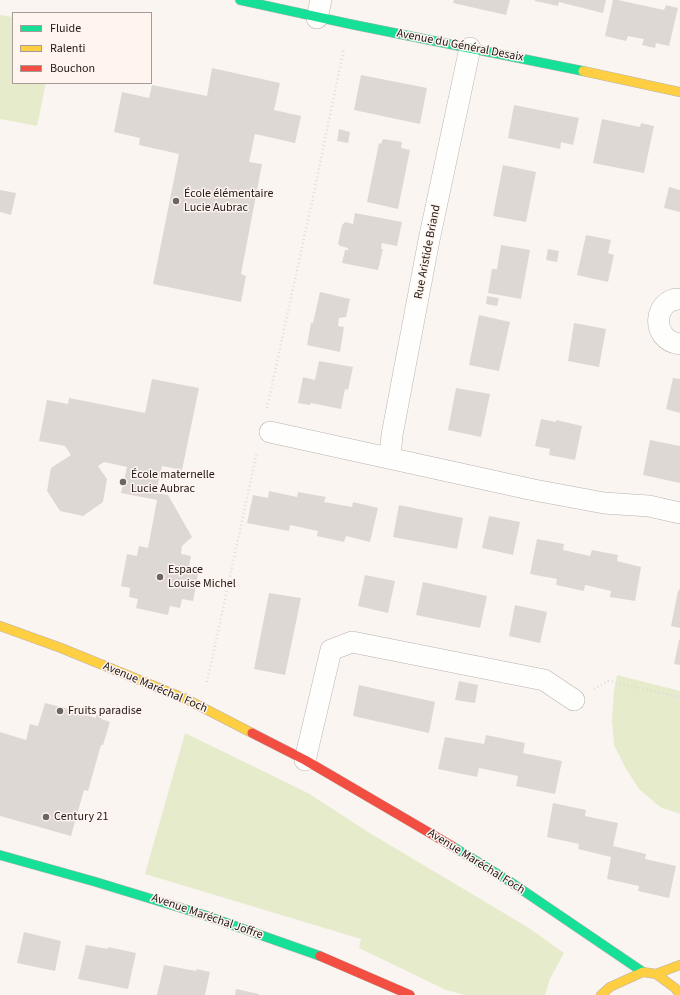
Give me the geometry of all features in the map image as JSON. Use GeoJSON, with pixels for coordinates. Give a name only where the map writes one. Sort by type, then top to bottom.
{"type":"FeatureCollection","features":[{"type":"Feature","properties":{"kind":"street","name":"Avenue du Général Desaix"},"geometry":{"type":"LineString","coordinates":[[240,0],[319,9],[349,24],[680,92]]}},
{"type":"Feature","properties":{"kind":"street","name":"Rue Aristide Briand"},"geometry":{"type":"LineString","coordinates":[[390,458],[392,435],[430,240],[470,48]]}},
{"type":"Feature","properties":{"kind":"street"},"geometry":{"type":"LineString","coordinates":[[680,299],[669,301],[663,307],[659,315],[661,333],[667,340],[680,344]]}},
{"type":"Feature","properties":{"kind":"street"},"geometry":{"type":"LineString","coordinates":[[264,431],[534,490],[604,503],[650,506],[680,513]]}},
{"type":"Feature","properties":{"kind":"street","name":"Avenue Maréchal Foch"},"geometry":{"type":"LineString","coordinates":[[0,626],[61,648],[186,699],[305,760],[509,881],[642,972]]}},
{"type":"Feature","properties":{"kind":"street"},"geometry":{"type":"LineString","coordinates":[[305,760],[331,650],[352,642],[544,680],[574,700]]}},
{"type":"Feature","properties":{"kind":"street","name":"Avenue Maréchal Joffre"},"geometry":{"type":"LineString","coordinates":[[0,855],[161,901],[211,917],[320,956],[410,995]]}},
{"type":"Feature","properties":{"kind":"street"},"geometry":{"type":"LineString","coordinates":[[656,974],[680,965]]}},
{"type":"Feature","properties":{"kind":"street"},"geometry":{"type":"LineString","coordinates":[[601,995],[610,987],[642,972],[656,974],[675,988],[680,995]]}},
{"type":"Feature","properties":{"kind":"path"},"geometry":{"type":"LineString","coordinates":[[186,699],[192,686],[205,692],[264,431],[349,24]]}},
{"type":"Feature","properties":{"kind":"path"},"geometry":{"type":"LineString","coordinates":[[574,700],[608,681],[680,697]]}},
{"type":"Feature","properties":{"kind":"green space"},"geometry":{"type":"Polygon","coordinates":[[[0,15],[12,17],[12,84],[46,84],[37,126],[0,119],[0,15]]]}},
{"type":"Feature","properties":{"kind":"green space"},"geometry":{"type":"Polygon","coordinates":[[[617,675],[680,691],[680,814],[660,807],[639,789],[625,767],[614,745],[612,720],[614,691],[617,675]]]}},
{"type":"Feature","properties":{"kind":"green space"},"geometry":{"type":"Polygon","coordinates":[[[185,733],[308,793],[368,832],[529,928],[564,953],[550,979],[545,995],[465,995],[446,990],[359,948],[361,939],[145,874],[185,733]]]}},
{"type":"Feature","properties":{"kind":"building"},"geometry":{"type":"Polygon","coordinates":[[[454,0],[510,0],[506,15],[453,3],[454,0]]]}},
{"type":"Feature","properties":{"kind":"building"},"geometry":{"type":"Polygon","coordinates":[[[535,0],[606,0],[603,13],[559,2],[558,6],[535,0]]]}},
{"type":"Feature","properties":{"kind":"building"},"geometry":{"type":"Polygon","coordinates":[[[613,0],[664,10],[666,5],[678,8],[669,46],[656,43],[655,48],[642,45],[644,39],[628,36],[626,41],[605,36],[613,0]]]}},
{"type":"Feature","properties":{"kind":"building"},"geometry":{"type":"Polygon","coordinates":[[[212,68],[280,83],[274,110],[301,116],[295,143],[255,134],[249,162],[262,164],[241,274],[246,276],[241,302],[153,284],[179,154],[139,145],[140,138],[114,132],[122,92],[149,98],[152,85],[207,96],[212,68]]]}},
{"type":"Feature","properties":{"kind":"building"},"geometry":{"type":"Polygon","coordinates":[[[361,75],[427,88],[420,124],[354,110],[361,75]]]}},
{"type":"Feature","properties":{"kind":"building"},"geometry":{"type":"Polygon","coordinates":[[[514,105],[579,118],[573,145],[561,142],[560,149],[508,138],[514,105]]]}},
{"type":"Feature","properties":{"kind":"building"},"geometry":{"type":"Polygon","coordinates":[[[602,119],[640,127],[641,123],[654,126],[644,173],[593,163],[602,119]]]}},
{"type":"Feature","properties":{"kind":"building"},"geometry":{"type":"Polygon","coordinates":[[[339,129],[350,132],[348,143],[337,141],[339,129]]]}},
{"type":"Feature","properties":{"kind":"building"},"geometry":{"type":"Polygon","coordinates":[[[383,139],[402,142],[401,148],[410,150],[398,209],[367,202],[379,143],[381,144],[383,139]]]}},
{"type":"Feature","properties":{"kind":"building"},"geometry":{"type":"Polygon","coordinates":[[[503,165],[536,172],[526,222],[493,216],[503,165]]]}},
{"type":"Feature","properties":{"kind":"building"},"geometry":{"type":"Polygon","coordinates":[[[669,187],[680,190],[680,212],[664,208],[669,187]]]}},
{"type":"Feature","properties":{"kind":"building"},"geometry":{"type":"Polygon","coordinates":[[[0,190],[16,193],[11,215],[0,212],[0,190]]]}},
{"type":"Feature","properties":{"kind":"building"},"geometry":{"type":"Polygon","coordinates":[[[355,213],[402,222],[397,246],[382,243],[381,249],[383,249],[378,270],[342,263],[345,250],[348,250],[348,248],[338,244],[342,225],[345,222],[353,224],[355,213]]]}},
{"type":"Feature","properties":{"kind":"building"},"geometry":{"type":"Polygon","coordinates":[[[586,235],[611,240],[608,253],[614,255],[608,282],[577,275],[586,235]]]}},
{"type":"Feature","properties":{"kind":"building"},"geometry":{"type":"Polygon","coordinates":[[[501,245],[530,250],[521,299],[488,293],[492,269],[497,269],[501,245]]]}},
{"type":"Feature","properties":{"kind":"building"},"geometry":{"type":"Polygon","coordinates":[[[548,249],[559,251],[557,262],[546,260],[548,249]]]}},
{"type":"Feature","properties":{"kind":"building"},"geometry":{"type":"Polygon","coordinates":[[[320,292],[350,299],[346,317],[339,318],[338,326],[344,327],[340,352],[307,345],[311,323],[313,323],[320,292]]]}},
{"type":"Feature","properties":{"kind":"building"},"geometry":{"type":"Polygon","coordinates":[[[487,296],[499,298],[497,306],[486,304],[487,296]]]}},
{"type":"Feature","properties":{"kind":"building"},"geometry":{"type":"Polygon","coordinates":[[[479,315],[510,322],[499,371],[469,365],[479,315]]]}},
{"type":"Feature","properties":{"kind":"building"},"geometry":{"type":"Polygon","coordinates":[[[574,323],[606,329],[599,367],[568,361],[574,323]]]}},
{"type":"Feature","properties":{"kind":"building"},"geometry":{"type":"Polygon","coordinates":[[[319,361],[353,367],[348,390],[345,389],[341,409],[311,403],[310,405],[298,403],[303,377],[315,380],[319,361]]]}},
{"type":"Feature","properties":{"kind":"building"},"geometry":{"type":"Polygon","coordinates":[[[673,378],[680,379],[680,413],[666,409],[673,378]]]}},
{"type":"Feature","properties":{"kind":"building"},"geometry":{"type":"Polygon","coordinates":[[[152,379],[199,388],[182,470],[162,466],[156,493],[168,495],[192,537],[182,546],[181,554],[191,556],[189,567],[199,569],[193,601],[182,599],[180,608],[170,606],[168,615],[136,608],[138,599],[129,597],[130,588],[121,586],[127,554],[137,556],[139,546],[148,548],[157,500],[121,493],[127,467],[104,462],[98,466],[107,479],[103,502],[83,516],[60,511],[47,491],[51,468],[71,455],[65,446],[39,441],[47,400],[68,404],[69,398],[145,413],[152,379]]]}},
{"type":"Feature","properties":{"kind":"building"},"geometry":{"type":"Polygon","coordinates":[[[456,388],[490,394],[481,437],[448,430],[456,388]]]}},
{"type":"Feature","properties":{"kind":"building"},"geometry":{"type":"Polygon","coordinates":[[[541,419],[556,422],[556,420],[582,426],[575,460],[549,455],[550,449],[535,446],[541,419]]]}},
{"type":"Feature","properties":{"kind":"building"},"geometry":{"type":"Polygon","coordinates":[[[650,440],[680,446],[680,483],[643,475],[650,440]]]}},
{"type":"Feature","properties":{"kind":"building"},"geometry":{"type":"Polygon","coordinates":[[[269,491],[297,497],[298,492],[326,497],[324,502],[352,507],[353,502],[378,508],[370,542],[346,536],[344,542],[317,536],[318,531],[290,525],[289,531],[247,523],[253,495],[268,498],[269,491]]]}},
{"type":"Feature","properties":{"kind":"building"},"geometry":{"type":"Polygon","coordinates":[[[399,505],[463,518],[457,549],[393,537],[399,505]]]}},
{"type":"Feature","properties":{"kind":"building"},"geometry":{"type":"Polygon","coordinates":[[[489,516],[520,522],[513,555],[482,548],[489,516]]]}},
{"type":"Feature","properties":{"kind":"building"},"geometry":{"type":"Polygon","coordinates":[[[537,539],[564,544],[563,550],[590,556],[592,550],[618,555],[617,561],[641,567],[635,601],[610,597],[611,591],[585,585],[584,591],[556,585],[557,579],[530,574],[537,539]]]}},
{"type":"Feature","properties":{"kind":"building"},"geometry":{"type":"Polygon","coordinates":[[[365,575],[395,581],[388,613],[358,606],[365,575]]]}},
{"type":"Feature","properties":{"kind":"building"},"geometry":{"type":"Polygon","coordinates":[[[423,582],[487,596],[480,628],[416,615],[423,582]]]}},
{"type":"Feature","properties":{"kind":"building"},"geometry":{"type":"Polygon","coordinates":[[[680,589],[680,628],[671,626],[680,589]]]}},
{"type":"Feature","properties":{"kind":"building"},"geometry":{"type":"Polygon","coordinates":[[[269,593],[301,598],[285,675],[254,669],[269,593]]]}},
{"type":"Feature","properties":{"kind":"building"},"geometry":{"type":"Polygon","coordinates":[[[515,605],[547,612],[540,643],[509,636],[515,605]]]}},
{"type":"Feature","properties":{"kind":"building"},"geometry":{"type":"Polygon","coordinates":[[[680,640],[680,665],[674,664],[680,640]]]}},
{"type":"Feature","properties":{"kind":"building"},"geometry":{"type":"Polygon","coordinates":[[[459,681],[478,685],[475,703],[455,700],[459,681]]]}},
{"type":"Feature","properties":{"kind":"building"},"geometry":{"type":"Polygon","coordinates":[[[359,685],[435,702],[429,733],[353,716],[359,685]]]}},
{"type":"Feature","properties":{"kind":"building"},"geometry":{"type":"Polygon","coordinates":[[[45,703],[69,709],[68,712],[79,715],[80,713],[96,718],[96,715],[101,717],[101,719],[110,722],[103,745],[101,745],[88,791],[84,790],[71,836],[0,816],[0,732],[26,740],[30,724],[38,726],[45,703]]]}},
{"type":"Feature","properties":{"kind":"building"},"geometry":{"type":"Polygon","coordinates":[[[486,735],[525,743],[523,753],[562,761],[555,794],[516,786],[518,776],[479,768],[477,777],[438,769],[445,737],[484,744],[486,735]]]}},
{"type":"Feature","properties":{"kind":"building"},"geometry":{"type":"Polygon","coordinates":[[[553,803],[586,810],[585,816],[618,823],[613,846],[646,854],[645,859],[676,866],[669,898],[638,891],[639,886],[607,879],[611,857],[578,849],[579,844],[547,837],[553,803]]]}},
{"type":"Feature","properties":{"kind":"building"},"geometry":{"type":"Polygon","coordinates":[[[24,932],[61,941],[55,971],[17,963],[24,932]]]}},
{"type":"Feature","properties":{"kind":"building"},"geometry":{"type":"Polygon","coordinates":[[[86,945],[108,949],[108,947],[136,953],[128,989],[78,979],[86,945]]]}},
{"type":"Feature","properties":{"kind":"building"},"geometry":{"type":"Polygon","coordinates":[[[164,965],[210,972],[205,995],[157,995],[164,965]]]}},
{"type":"Feature","properties":{"kind":"building"},"geometry":{"type":"Polygon","coordinates":[[[236,989],[259,994],[259,995],[235,995],[236,989]]]}},
{"type":"Feature","properties":{"kind":"traffic: fast"},"geometry":{"type":"LineString","coordinates":[[240,0],[350,24],[583,71]]}},
{"type":"Feature","properties":{"kind":"traffic: fast"},"geometry":{"type":"LineString","coordinates":[[452,846],[509,881],[643,972]]}},
{"type":"Feature","properties":{"kind":"traffic: fast"},"geometry":{"type":"LineString","coordinates":[[0,855],[204,915],[320,956]]}},
{"type":"Feature","properties":{"kind":"traffic: slow"},"geometry":{"type":"LineString","coordinates":[[583,71],[680,92]]}},
{"type":"Feature","properties":{"kind":"traffic: slow"},"geometry":{"type":"LineString","coordinates":[[0,626],[61,648],[186,699],[252,733]]}},
{"type":"Feature","properties":{"kind":"traffic: slow"},"geometry":{"type":"LineString","coordinates":[[656,974],[680,965]]}},
{"type":"Feature","properties":{"kind":"traffic: slow"},"geometry":{"type":"LineString","coordinates":[[601,995],[610,987],[643,972],[656,974],[675,988],[680,995]]}},
{"type":"Feature","properties":{"kind":"traffic: jam"},"geometry":{"type":"LineString","coordinates":[[252,733],[305,760],[452,846]]}},
{"type":"Feature","properties":{"kind":"traffic: jam"},"geometry":{"type":"LineString","coordinates":[[320,956],[410,995]]}},
{"type":"Feature","properties":{"kind":"place","name":"École élémentaire Lucie Aubrac"},"geometry":{"type":"Point","coordinates":[176,201]}},
{"type":"Feature","properties":{"kind":"place","name":"École maternelle Lucie Aubrac"},"geometry":{"type":"Point","coordinates":[123,482]}},
{"type":"Feature","properties":{"kind":"place","name":"Espace Louise Michel"},"geometry":{"type":"Point","coordinates":[160,577]}},
{"type":"Feature","properties":{"kind":"place","name":"Fruits paradise"},"geometry":{"type":"Point","coordinates":[60,711]}},
{"type":"Feature","properties":{"kind":"place","name":"Century 21"},"geometry":{"type":"Point","coordinates":[46,817]}}]}
